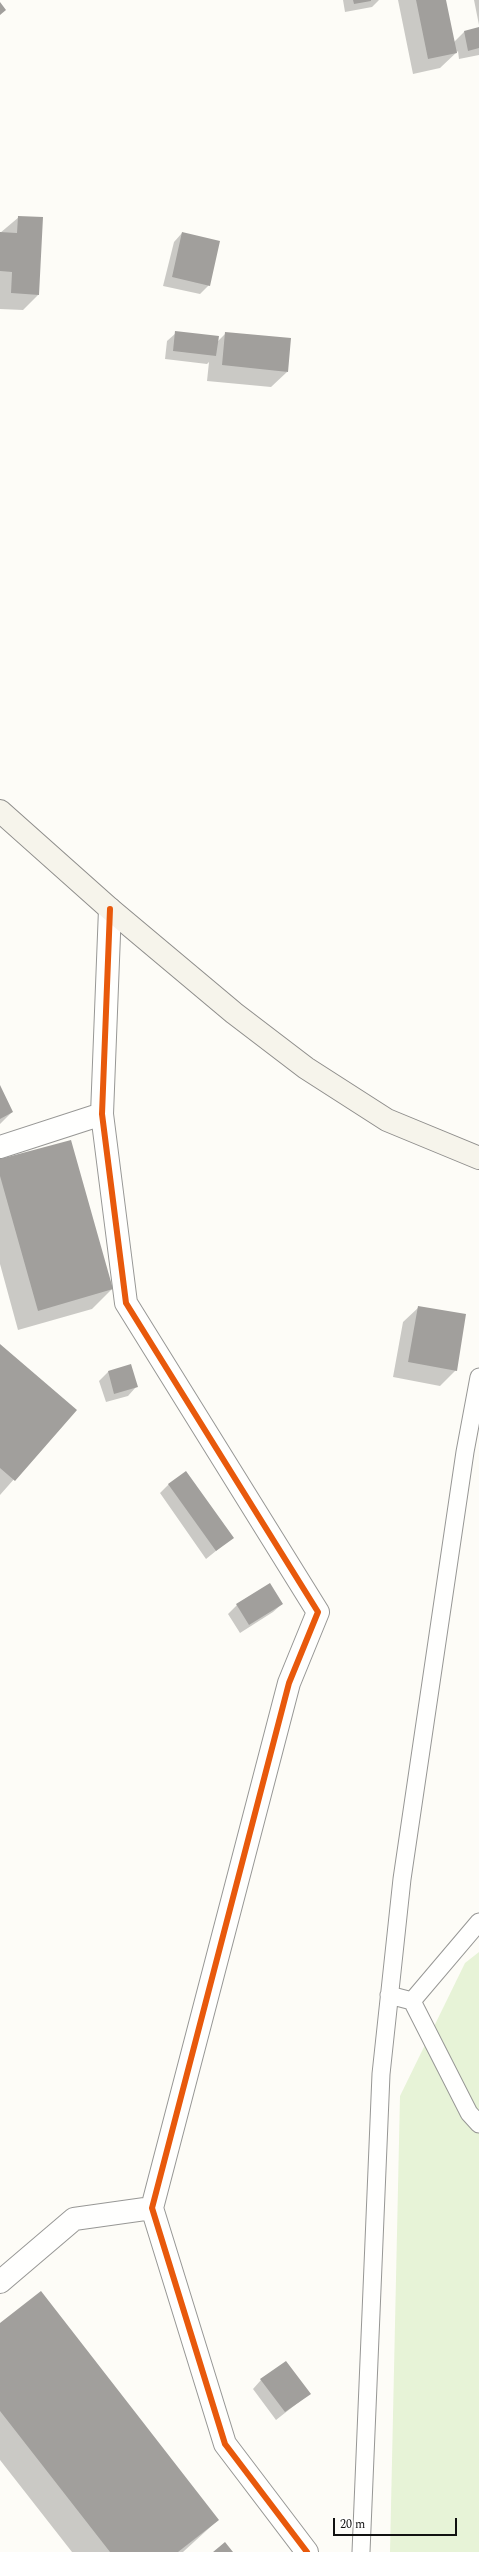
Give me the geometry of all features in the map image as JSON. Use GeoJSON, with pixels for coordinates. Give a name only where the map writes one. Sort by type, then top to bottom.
{"type":"FeatureCollection","features":[{"type":"Feature","properties":{"kind":"main road"},"geometry":{"type":"LineString","coordinates":[[0,811],[110,909],[234,1013],[306,1068],[386,1120],[479,1158]]}},
{"type":"Feature","properties":{"kind":"street"},"geometry":{"type":"LineString","coordinates":[[110,909],[102,1114],[126,1303],[318,1612],[289,1683],[152,2208],[225,2444],[307,2552]]}},
{"type":"Feature","properties":{"kind":"street"},"geometry":{"type":"LineString","coordinates":[[0,1147],[102,1114]]}},
{"type":"Feature","properties":{"kind":"street"},"geometry":{"type":"LineString","coordinates":[[0,2282],[74,2219],[152,2208]]}},
{"type":"Feature","properties":{"kind":"lane"},"geometry":{"type":"LineString","coordinates":[[361,2552],[380,2074],[403,1872],[476,1405],[479,1377]]}},
{"type":"Feature","properties":{"kind":"lane"},"geometry":{"type":"LineString","coordinates":[[412,2001],[479,1922]]}},
{"type":"Feature","properties":{"kind":"lane"},"geometry":{"type":"LineString","coordinates":[[389,1995],[412,2001],[469,2113],[479,2124]]}},
{"type":"Feature","properties":{"kind":"green space"},"geometry":{"type":"Polygon","coordinates":[[[479,1952],[479,2552],[390,2552],[400,2096],[465,1963],[479,1952]]]}},
{"type":"Feature","properties":{"kind":"building"},"geometry":{"type":"Polygon","coordinates":[[[353,0],[371,0],[371,1],[354,4],[353,0]]]}},
{"type":"Feature","properties":{"kind":"building"},"geometry":{"type":"Polygon","coordinates":[[[416,0],[446,0],[457,53],[428,59],[416,0]]]}},
{"type":"Feature","properties":{"kind":"building"},"geometry":{"type":"Polygon","coordinates":[[[0,2],[6,10],[0,15],[0,2]]]}},
{"type":"Feature","properties":{"kind":"building"},"geometry":{"type":"Polygon","coordinates":[[[479,27],[479,48],[468,51],[464,31],[479,27]]]}},
{"type":"Feature","properties":{"kind":"building"},"geometry":{"type":"Polygon","coordinates":[[[18,216],[43,217],[39,295],[11,293],[12,272],[0,271],[0,232],[17,233],[18,216]]]}},
{"type":"Feature","properties":{"kind":"building"},"geometry":{"type":"Polygon","coordinates":[[[182,232],[220,241],[210,286],[172,277],[182,232]]]}},
{"type":"Feature","properties":{"kind":"building"},"geometry":{"type":"Polygon","coordinates":[[[175,331],[219,336],[216,356],[173,351],[175,331]]]}},
{"type":"Feature","properties":{"kind":"building"},"geometry":{"type":"Polygon","coordinates":[[[225,332],[291,338],[288,372],[222,365],[225,332]]]}},
{"type":"Feature","properties":{"kind":"building"},"geometry":{"type":"Polygon","coordinates":[[[0,1085],[13,1112],[0,1119],[0,1085]]]}},
{"type":"Feature","properties":{"kind":"building"},"geometry":{"type":"Polygon","coordinates":[[[71,1140],[113,1289],[38,1311],[0,1176],[0,1159],[71,1140]]]}},
{"type":"Feature","properties":{"kind":"building"},"geometry":{"type":"Polygon","coordinates":[[[418,1306],[466,1314],[457,1371],[408,1362],[418,1306]]]}},
{"type":"Feature","properties":{"kind":"building"},"geometry":{"type":"Polygon","coordinates":[[[0,1344],[77,1410],[15,1481],[0,1468],[0,1344]]]}},
{"type":"Feature","properties":{"kind":"building"},"geometry":{"type":"Polygon","coordinates":[[[131,1364],[138,1387],[114,1394],[108,1371],[131,1364]]]}},
{"type":"Feature","properties":{"kind":"building"},"geometry":{"type":"Polygon","coordinates":[[[186,1471],[234,1538],[216,1551],[168,1484],[186,1471]]]}},
{"type":"Feature","properties":{"kind":"building"},"geometry":{"type":"Polygon","coordinates":[[[270,1583],[283,1604],[249,1625],[236,1604],[270,1583]]]}},
{"type":"Feature","properties":{"kind":"building"},"geometry":{"type":"Polygon","coordinates":[[[41,2291],[219,2520],[178,2552],[110,2552],[0,2411],[0,2323],[41,2291]]]}},
{"type":"Feature","properties":{"kind":"building"},"geometry":{"type":"Polygon","coordinates":[[[286,2361],[311,2394],[285,2412],[260,2379],[286,2361]]]}},
{"type":"Feature","properties":{"kind":"building"},"geometry":{"type":"Polygon","coordinates":[[[225,2542],[233,2552],[213,2552],[225,2542]]]}},
{"type":"Feature","properties":{"kind":"cycle path"},"geometry":{"type":"LineString","coordinates":[[110,909],[102,1114],[126,1303],[318,1612],[289,1683],[152,2208],[225,2444],[307,2552]]}}]}
